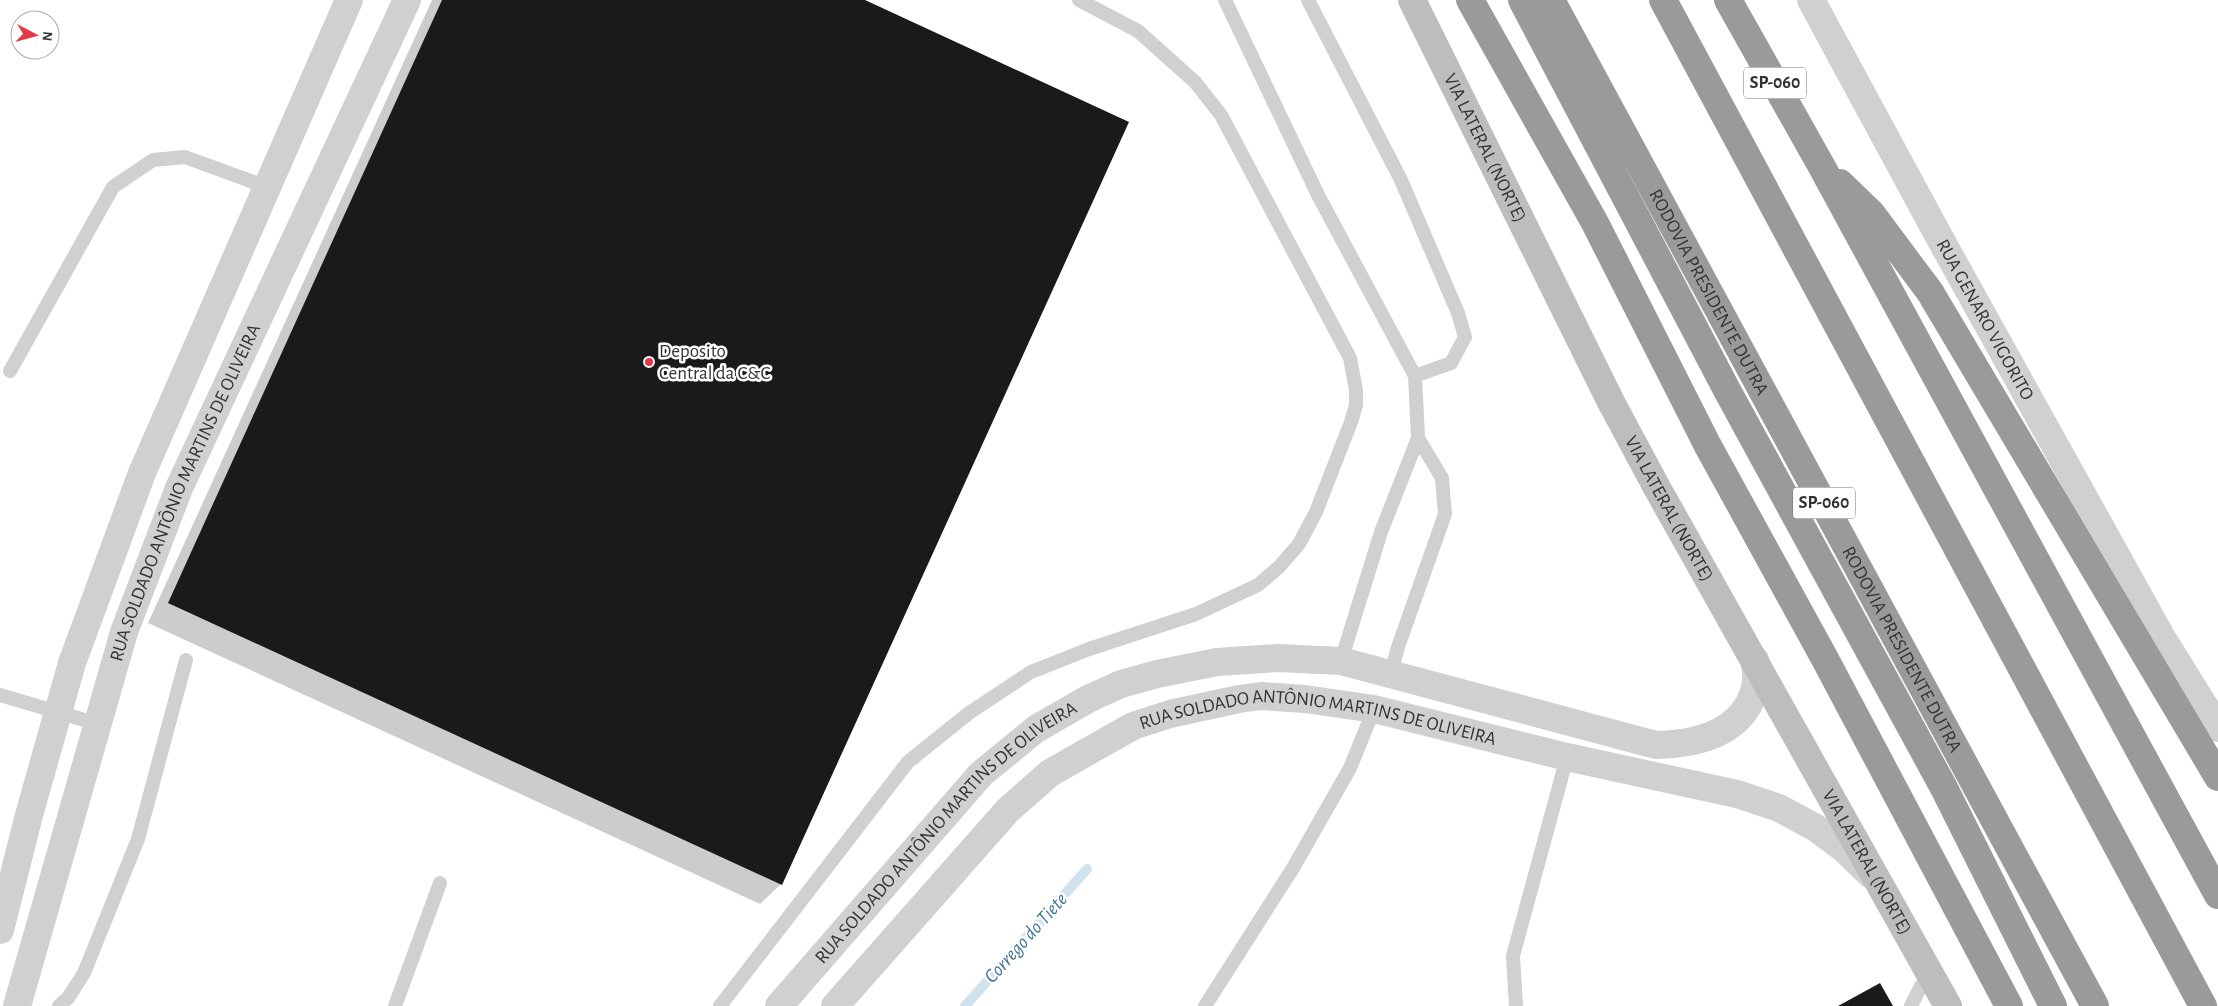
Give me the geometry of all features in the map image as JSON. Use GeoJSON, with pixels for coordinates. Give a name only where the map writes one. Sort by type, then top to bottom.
{"type":"FeatureCollection","features":[{"type":"Feature","properties":{"kind":"highway"},"geometry":{"type":"LineString","coordinates":[[1470,0],[1595,223],[1708,446],[1825,659],[2008,1006]]}},
{"type":"Feature","properties":{"kind":"highway"},"geometry":{"type":"LineString","coordinates":[[1522,0],[1724,384],[1944,788],[2053,1006]]}},
{"type":"Feature","properties":{"kind":"highway","name":"RODOVIA PRESIDENTE DUTRA"},"geometry":{"type":"LineString","coordinates":[[1551,0],[2095,1006]]}},
{"type":"Feature","properties":{"kind":"highway","name":"SP-060"},"geometry":{"type":"LineString","coordinates":[[1662,0],[2203,1006]]}},
{"type":"Feature","properties":{"kind":"highway","name":"SP-060"},"geometry":{"type":"LineString","coordinates":[[1728,0],[1822,167],[2218,895]]}},
{"type":"Feature","properties":{"kind":"highway"},"geometry":{"type":"LineString","coordinates":[[1822,167],[1871,213],[1930,292],[2218,777]]}},
{"type":"Feature","properties":{"kind":"main road","name":"VIA LATERAL (NORTE)"},"geometry":{"type":"LineString","coordinates":[[1412,0],[1611,402],[1656,486],[1932,974],[1948,1006]]}},
{"type":"Feature","properties":{"kind":"street"},"geometry":{"type":"LineString","coordinates":[[0,930],[72,663],[142,473],[349,0]]}},
{"type":"Feature","properties":{"kind":"street","name":"RUA SOLDADO ANTÔNIO MARTINS DE OLIVEIRA"},"geometry":{"type":"LineString","coordinates":[[17,1006],[124,632],[179,488],[407,0]]}},
{"type":"Feature","properties":{"kind":"street","name":"RUA GENARO VIGORITO"},"geometry":{"type":"LineString","coordinates":[[1811,0],[1942,242],[2162,638],[2218,728]]}},
{"type":"Feature","properties":{"kind":"street","name":"RUA SOLDADO ANTÔNIO MARTINS DE OLIVEIRA"},"geometry":{"type":"LineString","coordinates":[[779,1006],[981,774],[1036,730],[1088,699],[1121,684],[1189,666],[1217,662],[1278,658],[1341,662],[1656,745],[1687,743],[1714,735],[1737,719],[1751,697],[1756,683],[1755,660]]}},
{"type":"Feature","properties":{"kind":"street","name":"RUA SOLDADO ANTÔNIO MARTINS DE OLIVEIRA"},"geometry":{"type":"LineString","coordinates":[[835,1006],[1008,810],[1050,773],[1133,726],[1170,714],[1261,696],[1305,699],[1374,709],[1567,757],[1737,794],[1779,808],[1816,828],[1844,848],[1882,886]]}},
{"type":"Feature","properties":{"kind":"lane"},"geometry":{"type":"LineString","coordinates":[[720,1006],[908,762],[969,713],[1031,672],[1089,649],[1196,614],[1258,585],[1279,567],[1299,544],[1316,512],[1351,422],[1356,405],[1356,390],[1354,372],[1346,350],[1221,115],[1195,82],[1138,31],[1079,0]]}},
{"type":"Feature","properties":{"kind":"lane"},"geometry":{"type":"LineString","coordinates":[[1225,0],[1318,196],[1415,376],[1418,438],[1381,532],[1341,662]]}},
{"type":"Feature","properties":{"kind":"lane"},"geometry":{"type":"LineString","coordinates":[[1308,0],[1401,180],[1465,337],[1451,363],[1415,376]]}},
{"type":"Feature","properties":{"kind":"lane"},"geometry":{"type":"LineString","coordinates":[[10,371],[114,187],[153,160],[185,157],[267,187]]}},
{"type":"Feature","properties":{"kind":"lane"},"geometry":{"type":"LineString","coordinates":[[1390,676],[1398,647],[1445,514],[1442,478],[1418,438]]}},
{"type":"Feature","properties":{"kind":"lane"},"geometry":{"type":"LineString","coordinates":[[59,1006],[68,998],[84,973],[138,839],[186,660]]}},
{"type":"Feature","properties":{"kind":"lane"},"geometry":{"type":"LineString","coordinates":[[0,694],[98,724]]}},
{"type":"Feature","properties":{"kind":"lane"},"geometry":{"type":"LineString","coordinates":[[1205,1006],[1293,868],[1350,768],[1374,709]]}},
{"type":"Feature","properties":{"kind":"lane"},"geometry":{"type":"LineString","coordinates":[[1516,1006],[1513,956],[1567,757]]}},
{"type":"Feature","properties":{"kind":"lane"},"geometry":{"type":"LineString","coordinates":[[395,1006],[440,883]]}},
{"type":"Feature","properties":{"kind":"lane"},"geometry":{"type":"LineString","coordinates":[[1911,1006],[1921,986],[1932,974]]}},
{"type":"Feature","properties":{"kind":"building","name":"Deposito Central da C&C"},"geometry":{"type":"Polygon","coordinates":[[[442,0],[865,0],[1129,122],[782,885],[168,603],[442,0]]]}},
{"type":"Feature","properties":{"kind":"building"},"geometry":{"type":"Polygon","coordinates":[[[1880,983],[1893,1006],[1838,1006],[1880,983]]]}},
{"type":"Feature","properties":{"kind":"waterway","name":"Corrego do Tiete"},"geometry":{"type":"LineString","coordinates":[[965,1006],[1087,869]]}},
{"type":"Feature","properties":{"kind":"place","name":"Deposito Central da C&C"},"geometry":{"type":"Point","coordinates":[649,362]}}]}
